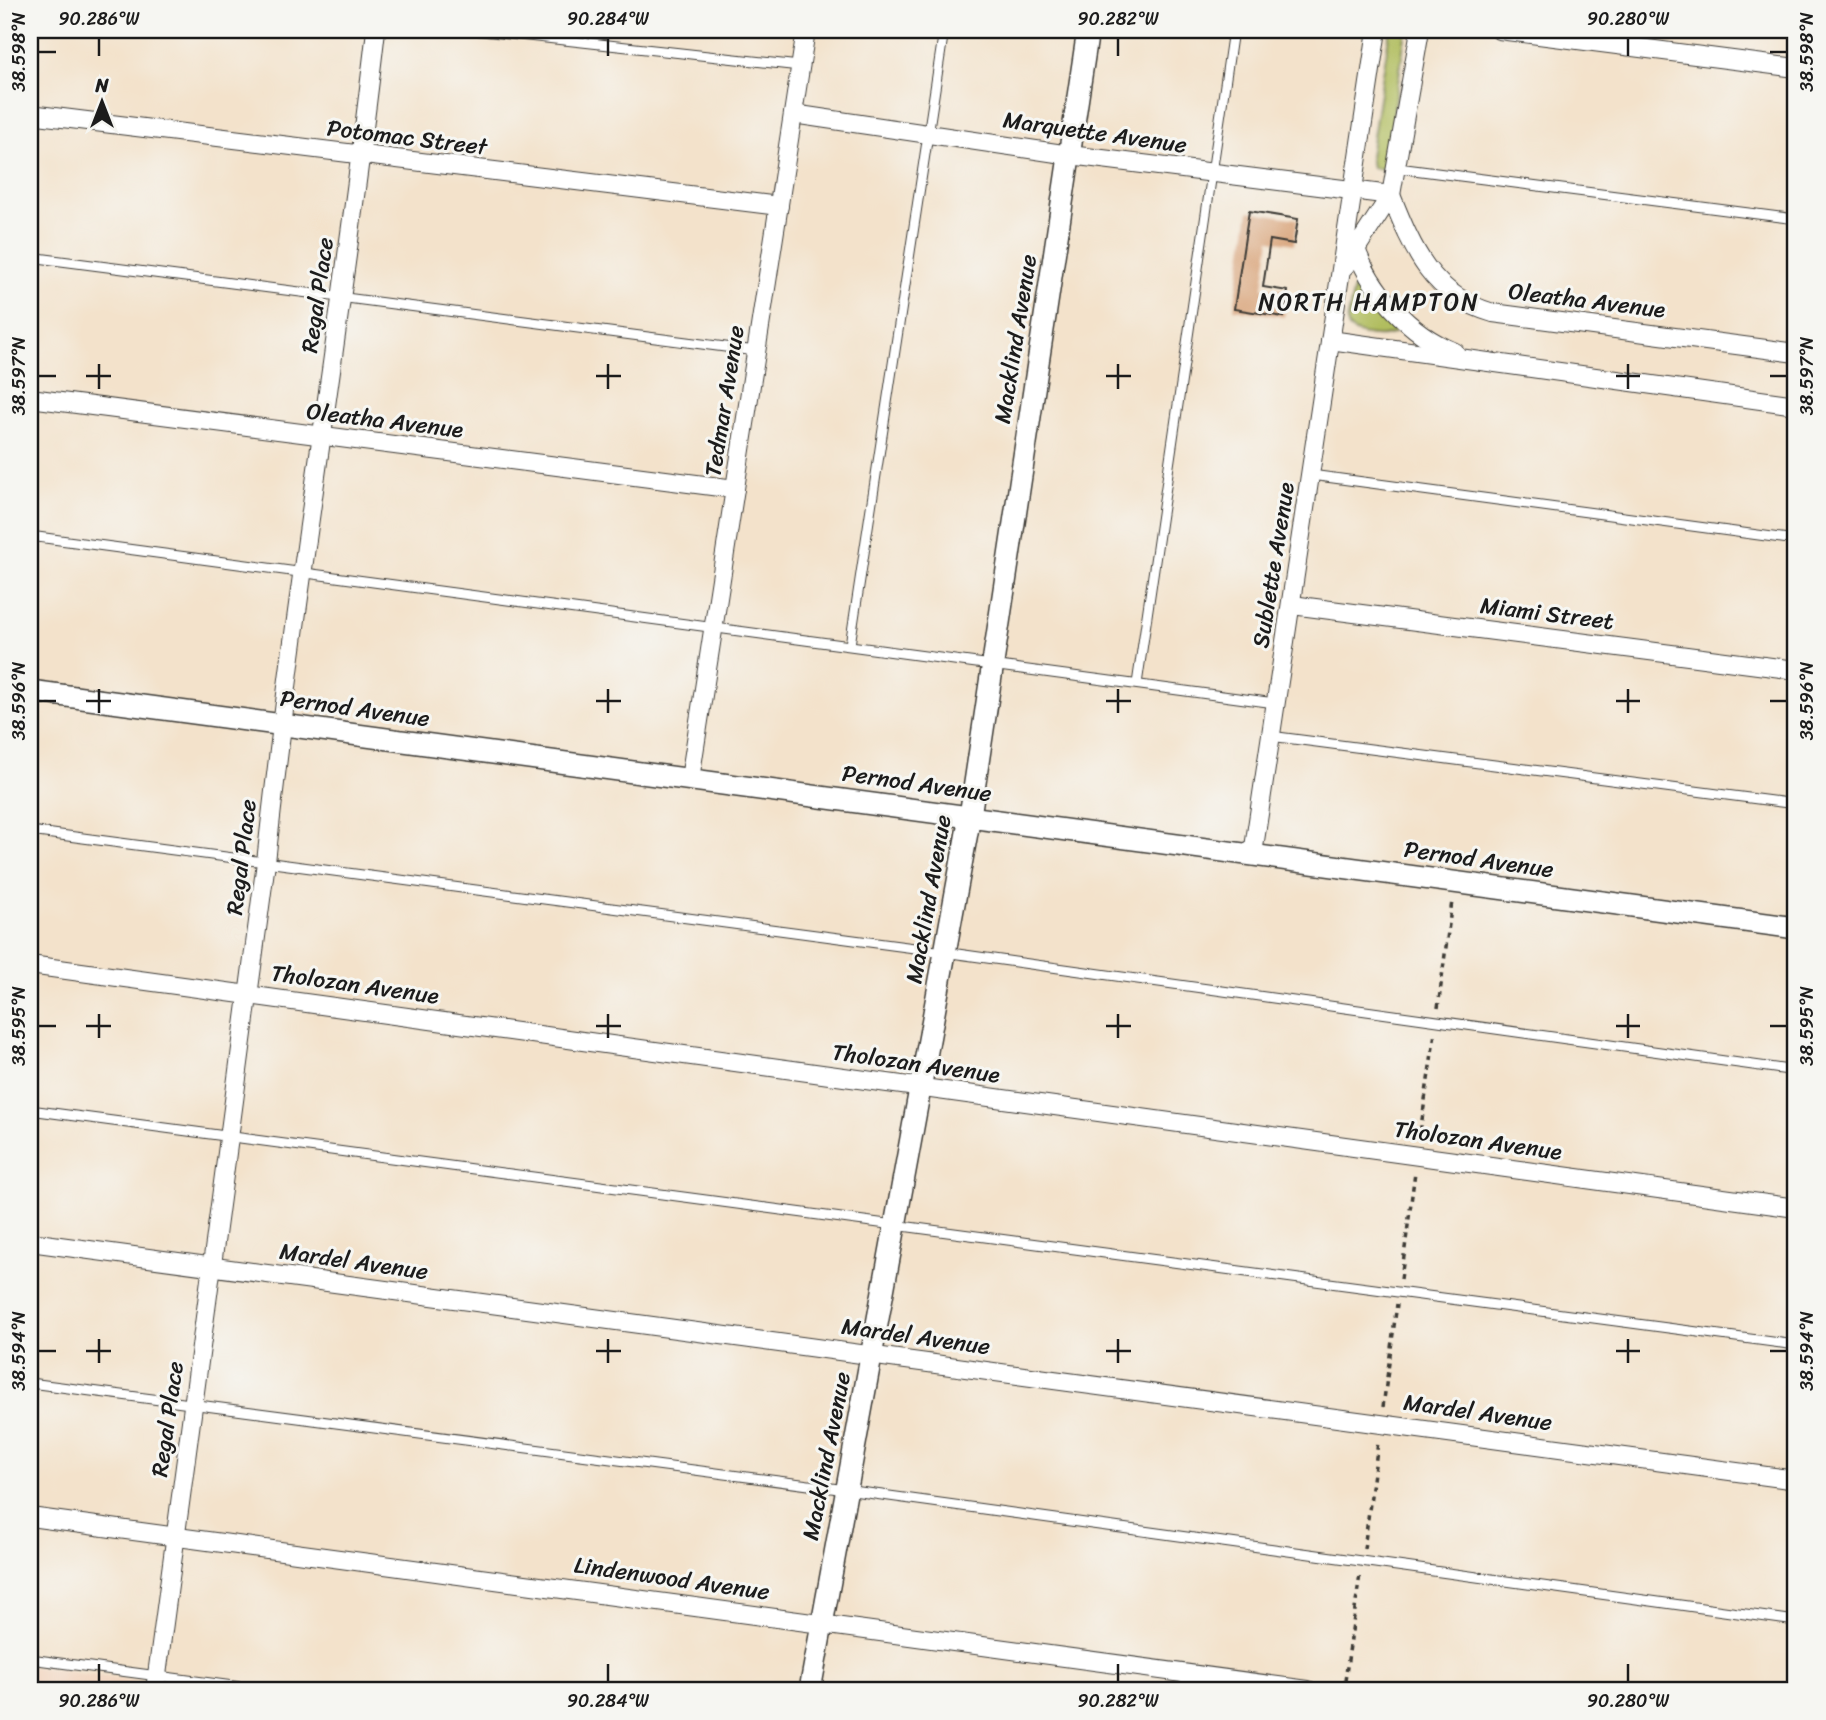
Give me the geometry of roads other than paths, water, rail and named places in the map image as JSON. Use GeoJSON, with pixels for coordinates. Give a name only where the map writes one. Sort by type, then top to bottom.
{"type":"FeatureCollection","features":[{"type":"Feature","properties":{"kind":"street","name":"Regal Place"},"geometry":{"type":"LineString","coordinates":[[156,1684],[266,862],[281,724],[342,298],[376,30]]}},
{"type":"Feature","properties":{"kind":"street","name":"Tedmar Avenue"},"geometry":{"type":"LineString","coordinates":[[690,779],[806,30]]}},
{"type":"Feature","properties":{"kind":"street","name":"Macklind Avenue"},"geometry":{"type":"LineString","coordinates":[[810,1690],[970,816],[1088,30]]}},
{"type":"Feature","properties":{"kind":"street","name":"Sublette Avenue"},"geometry":{"type":"LineString","coordinates":[[1253,855],[1377,30]]}},
{"type":"Feature","properties":{"kind":"street","name":"Sublette Avenue"},"geometry":{"type":"LineString","coordinates":[[1339,282],[1356,248],[1382,214],[1391,195],[1420,30]]}},
{"type":"Feature","properties":{"kind":"street"},"geometry":{"type":"LineString","coordinates":[[1499,30],[1796,68]]}},
{"type":"Feature","properties":{"kind":"street","name":"Potomac Street"},"geometry":{"type":"LineString","coordinates":[[30,114],[361,157],[779,206]]}},
{"type":"Feature","properties":{"kind":"street","name":"Marquette Avenue"},"geometry":{"type":"LineString","coordinates":[[793,114],[929,131],[1070,155],[1391,195]]}},
{"type":"Feature","properties":{"kind":"street","name":"Oleatha Avenue"},"geometry":{"type":"LineString","coordinates":[[1391,195],[1407,236],[1433,277],[1469,306],[1493,313],[1796,353]]}},
{"type":"Feature","properties":{"kind":"street"},"geometry":{"type":"LineString","coordinates":[[1349,215],[1356,248],[1383,296],[1429,339],[1447,349],[1483,361]]}},
{"type":"Feature","properties":{"kind":"street"},"geometry":{"type":"LineString","coordinates":[[1330,340],[1796,405]]}},
{"type":"Feature","properties":{"kind":"street","name":"Oleatha Avenue"},"geometry":{"type":"LineString","coordinates":[[30,398],[735,489]]}},
{"type":"Feature","properties":{"kind":"street","name":"Miami Street"},"geometry":{"type":"LineString","coordinates":[[1292,605],[1796,670]]}},
{"type":"Feature","properties":{"kind":"street","name":"Pernod Avenue"},"geometry":{"type":"LineString","coordinates":[[30,691],[1796,928]]}},
{"type":"Feature","properties":{"kind":"street","name":"Tholozan Avenue"},"geometry":{"type":"LineString","coordinates":[[30,965],[1796,1208]]}},
{"type":"Feature","properties":{"kind":"street","name":"Mardel Avenue"},"geometry":{"type":"LineString","coordinates":[[30,1241],[1796,1480]]}},
{"type":"Feature","properties":{"kind":"street","name":"Lindenwood Avenue"},"geometry":{"type":"LineString","coordinates":[[30,1517],[1308,1690]]}},
{"type":"Feature","properties":{"kind":"lane"},"geometry":{"type":"LineString","coordinates":[[473,30],[800,66]]}},
{"type":"Feature","properties":{"kind":"lane"},"geometry":{"type":"LineString","coordinates":[[850,645],[944,30]]}},
{"type":"Feature","properties":{"kind":"lane"},"geometry":{"type":"LineString","coordinates":[[1137,684],[1233,30]]}},
{"type":"Feature","properties":{"kind":"lane"},"geometry":{"type":"LineString","coordinates":[[1398,167],[1796,219]]}},
{"type":"Feature","properties":{"kind":"lane"},"geometry":{"type":"LineString","coordinates":[[30,257],[756,351]]}},
{"type":"Feature","properties":{"kind":"lane"},"geometry":{"type":"LineString","coordinates":[[1311,475],[1796,540]]}},
{"type":"Feature","properties":{"kind":"lane"},"geometry":{"type":"LineString","coordinates":[[30,536],[1275,704]]}},
{"type":"Feature","properties":{"kind":"lane"},"geometry":{"type":"LineString","coordinates":[[1270,736],[1796,804]]}},
{"type":"Feature","properties":{"kind":"lane"},"geometry":{"type":"LineString","coordinates":[[30,831],[946,953],[1796,1072]]}},
{"type":"Feature","properties":{"kind":"lane"},"geometry":{"type":"LineString","coordinates":[[30,1110],[897,1223],[1796,1345]]}},
{"type":"Feature","properties":{"kind":"lane"},"geometry":{"type":"LineString","coordinates":[[30,1382],[847,1490],[1796,1621]]}},
{"type":"Feature","properties":{"kind":"lane"},"geometry":{"type":"LineString","coordinates":[[30,1659],[156,1684],[262,1690]]}},
{"type":"Feature","properties":{"kind":"district","name":"NORTH HAMPTON"},"geometry":{"type":"Point","coordinates":[1369,302]}}]}
